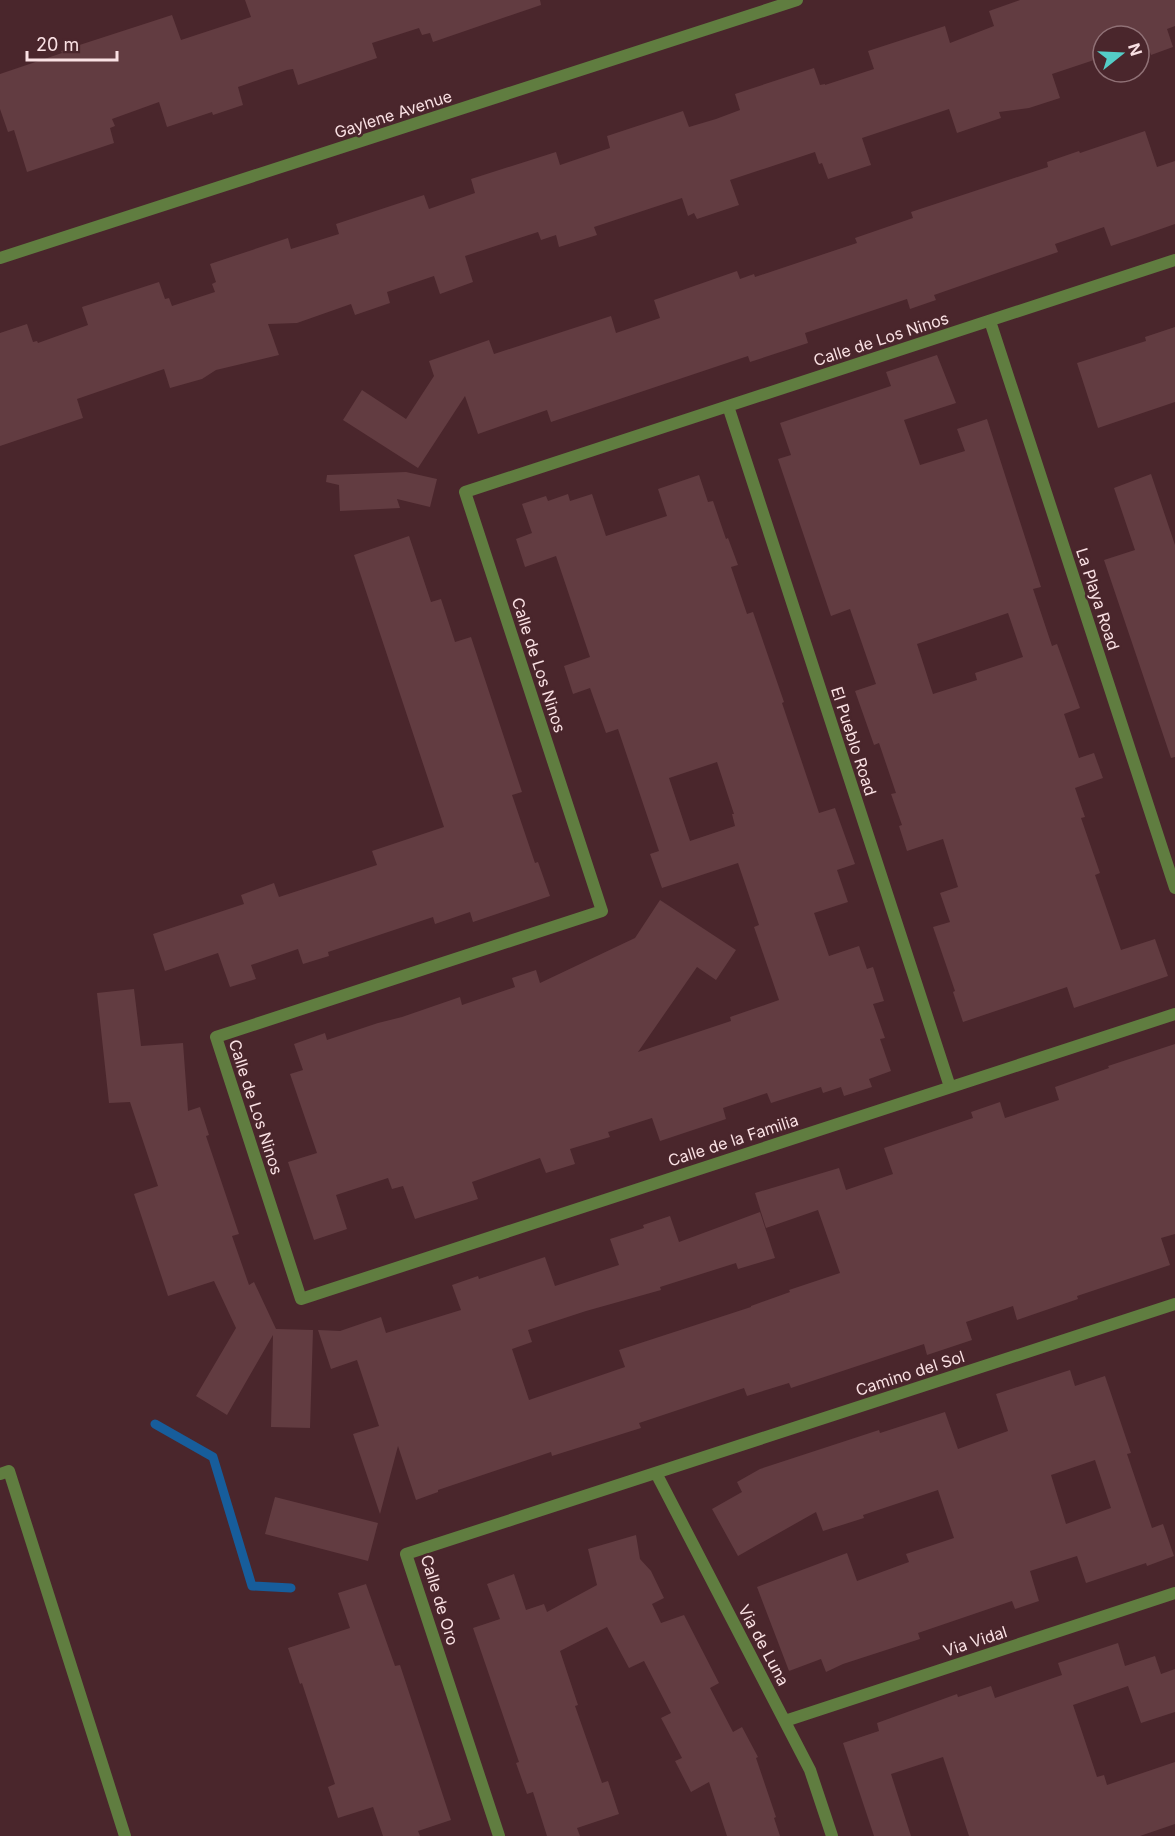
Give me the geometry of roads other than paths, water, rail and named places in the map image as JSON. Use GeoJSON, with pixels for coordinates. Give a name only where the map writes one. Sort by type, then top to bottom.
{"type":"FeatureCollection","features":[{"type":"Feature","properties":{"kind":"street","name":"Gaylene Avenue"},"geometry":{"type":"LineString","coordinates":[[0,258],[797,0]]}},
{"type":"Feature","properties":{"kind":"street","name":"Calle de Los Ninos"},"geometry":{"type":"LineString","coordinates":[[301,1299],[216,1037],[602,911],[465,492],[1175,260]]}},
{"type":"Feature","properties":{"kind":"street","name":"La Playa Road"},"geometry":{"type":"LineString","coordinates":[[990,321],[1175,888]]}},
{"type":"Feature","properties":{"kind":"street","name":"El Pueblo Road"},"geometry":{"type":"LineString","coordinates":[[728,406],[950,1087]]}},
{"type":"Feature","properties":{"kind":"street","name":"Calle de la Familia"},"geometry":{"type":"LineString","coordinates":[[301,1299],[1175,1014]]}},
{"type":"Feature","properties":{"kind":"street","name":"Camino del Sol"},"geometry":{"type":"LineString","coordinates":[[656,1473],[1175,1304]]}},
{"type":"Feature","properties":{"kind":"street"},"geometry":{"type":"LineString","coordinates":[[0,1474],[9,1471],[125,1836]]}},
{"type":"Feature","properties":{"kind":"street","name":"Via de Luna"},"geometry":{"type":"LineString","coordinates":[[656,1473],[810,1770],[832,1836]]}},
{"type":"Feature","properties":{"kind":"street","name":"Calle de Oro"},"geometry":{"type":"LineString","coordinates":[[499,1836],[406,1554],[656,1473]]}},
{"type":"Feature","properties":{"kind":"street","name":"Via Vidal"},"geometry":{"type":"LineString","coordinates":[[785,1721],[1175,1593]]}},
{"type":"Feature","properties":{"kind":"waterway"},"geometry":{"type":"LineString","coordinates":[[155,1424],[213,1457],[252,1586],[291,1588]]}}]}
